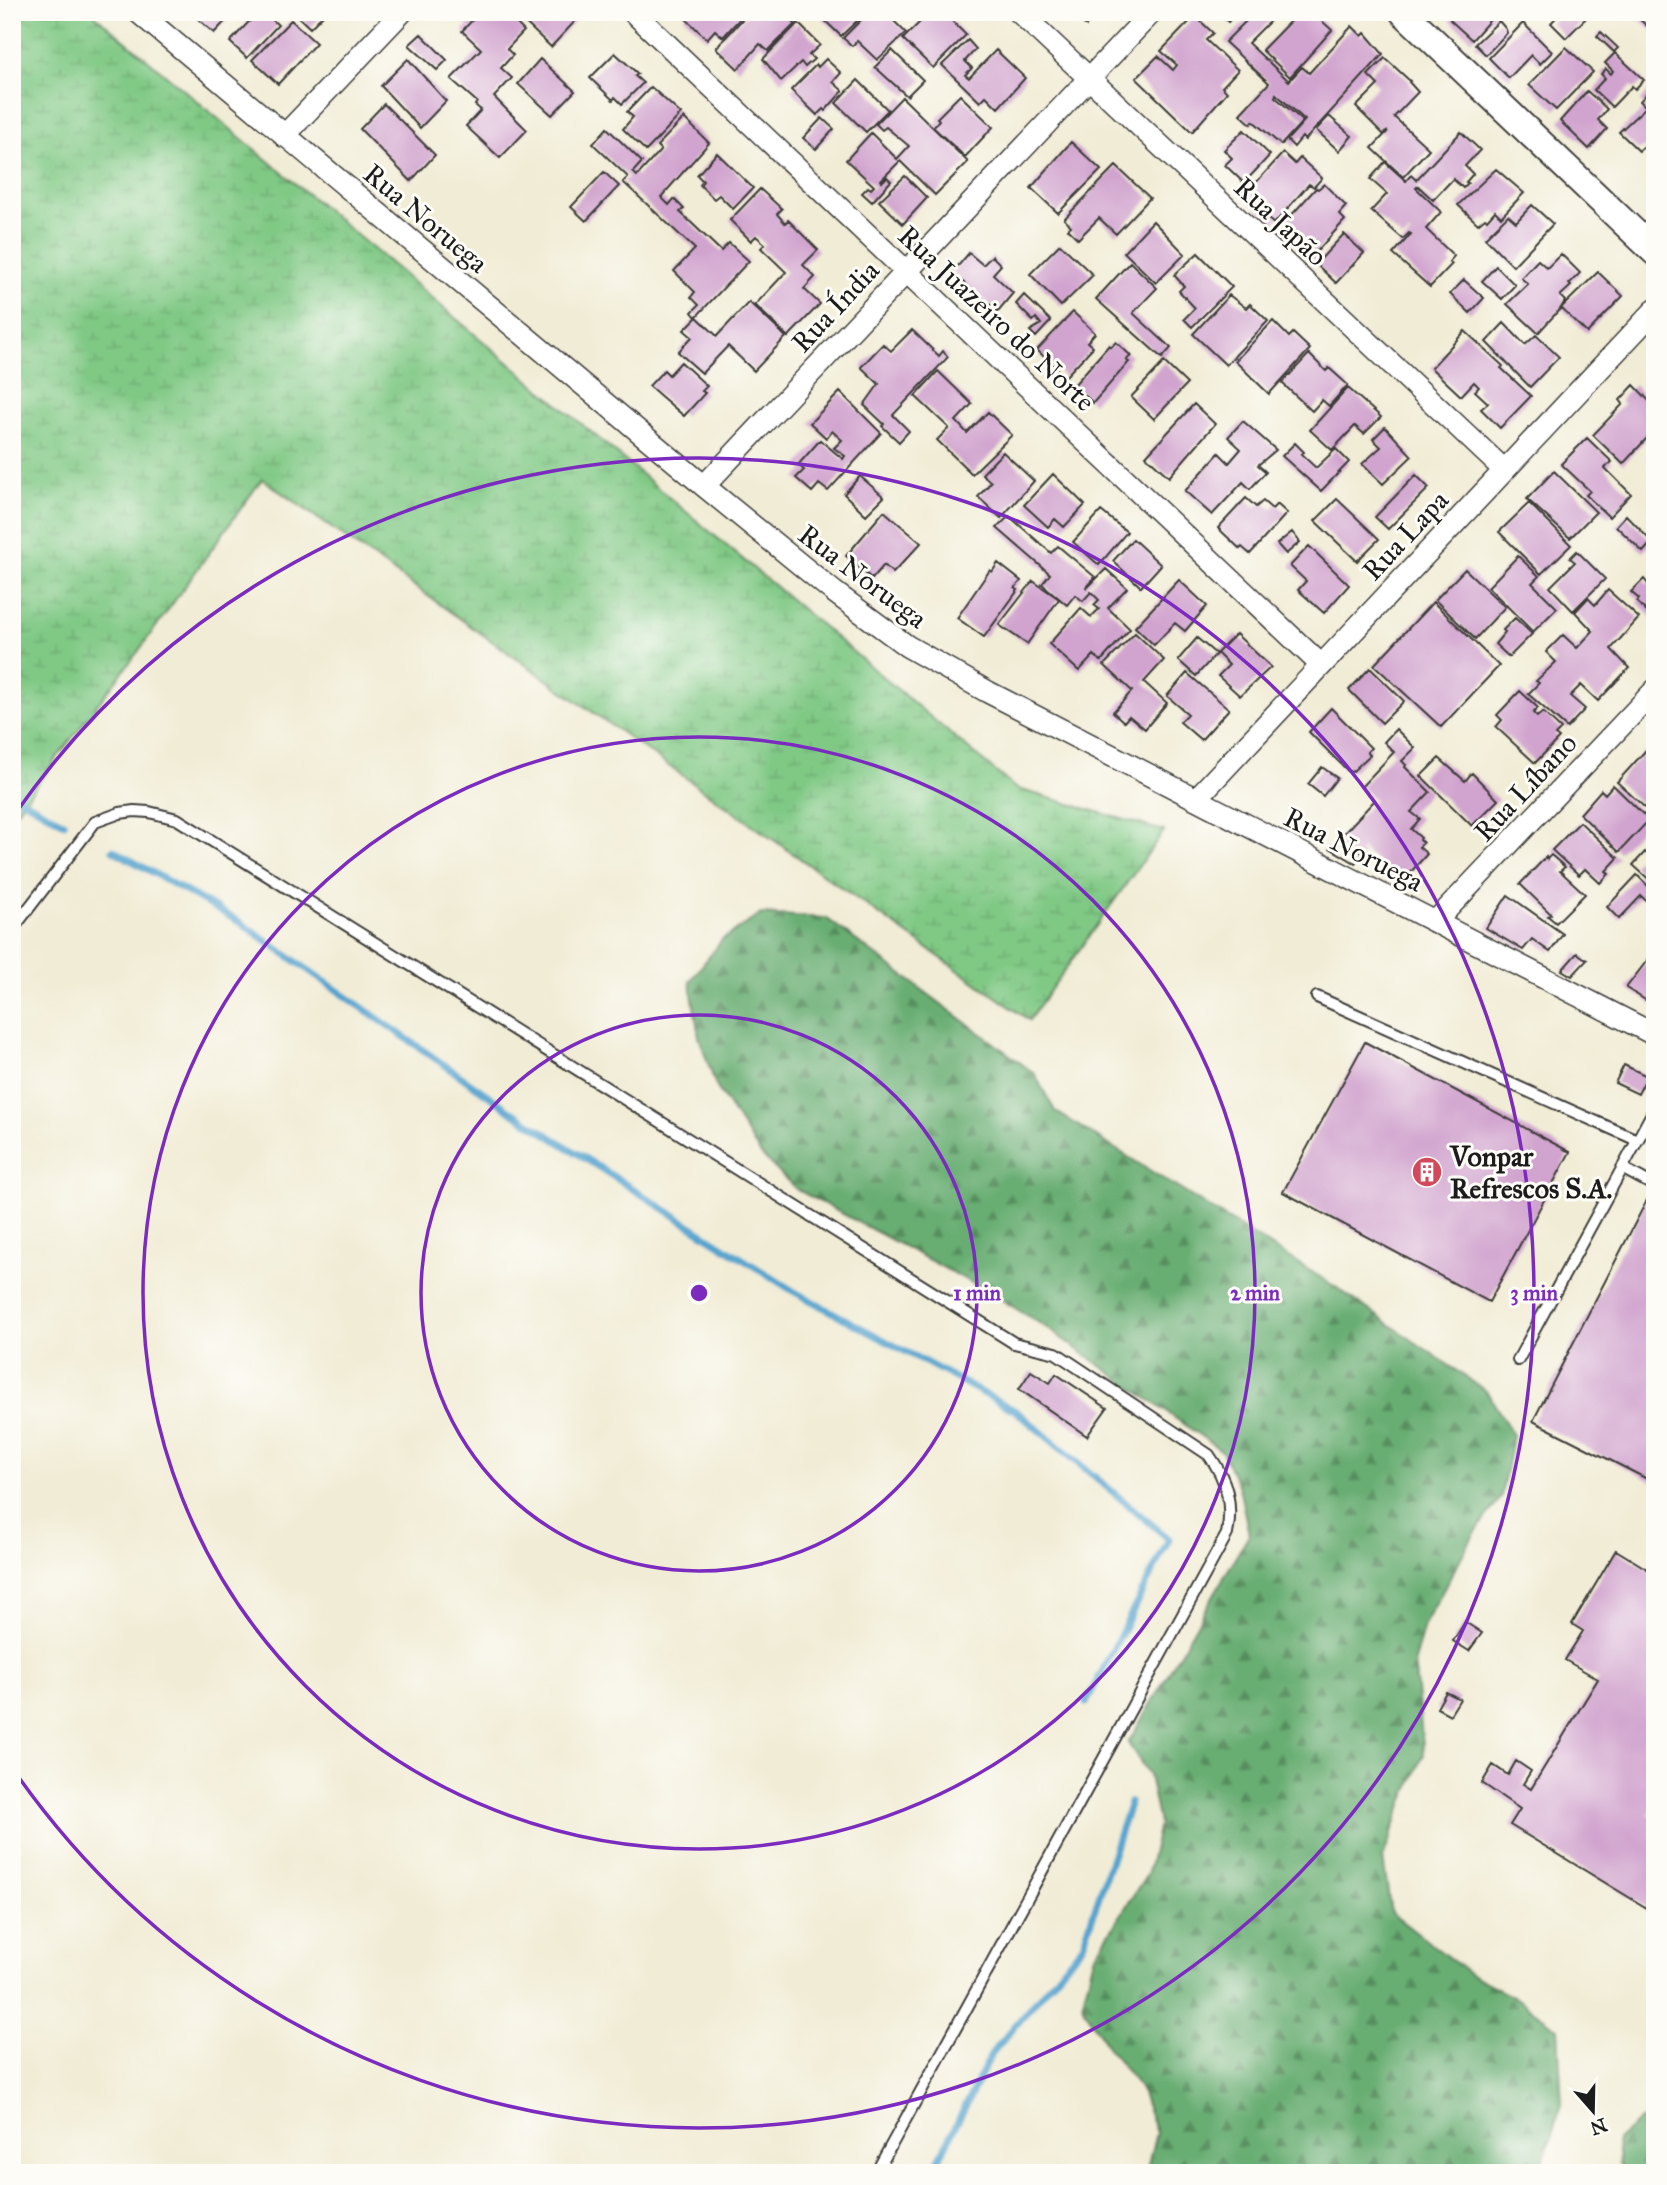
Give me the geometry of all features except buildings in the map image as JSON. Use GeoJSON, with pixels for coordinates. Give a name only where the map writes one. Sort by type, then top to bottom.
{"type":"FeatureCollection","features":[{"type":"Feature","properties":{"kind":"street","name":"Rua Noruega"},"geometry":{"type":"LineString","coordinates":[[138,12],[704,486],[834,592],[907,646],[988,692],[1655,1035]]}},
{"type":"Feature","properties":{"kind":"street"},"geometry":{"type":"LineString","coordinates":[[284,136],[402,12]]}},
{"type":"Feature","properties":{"kind":"street","name":"Rua Juazeiro do Norte"},"geometry":{"type":"LineString","coordinates":[[634,12],[1321,665]]}},
{"type":"Feature","properties":{"kind":"street","name":"Rua Japão"},"geometry":{"type":"LineString","coordinates":[[1019,12],[1504,470]]}},
{"type":"Feature","properties":{"kind":"street","name":"Rua Índia"},"geometry":{"type":"LineString","coordinates":[[704,486],[1152,12]]}},
{"type":"Feature","properties":{"kind":"street"},"geometry":{"type":"LineString","coordinates":[[1403,12],[1655,252]]}},
{"type":"Feature","properties":{"kind":"street","name":"Rua Lapa"},"geometry":{"type":"LineString","coordinates":[[1196,799],[1655,310]]}},
{"type":"Feature","properties":{"kind":"street","name":"Rua Líbano"},"geometry":{"type":"LineString","coordinates":[[1435,922],[1655,690]]}},
{"type":"Feature","properties":{"kind":"lane"},"geometry":{"type":"LineString","coordinates":[[12,930],[95,822],[107,816],[134,811],[177,819],[1014,1343],[1056,1353],[1209,1455],[1218,1467],[1227,1487],[1231,1508],[1227,1534],[876,2173]]}},
{"type":"Feature","properties":{"kind":"lane"},"geometry":{"type":"LineString","coordinates":[[1317,997],[1637,1140]]}},
{"type":"Feature","properties":{"kind":"lane"},"geometry":{"type":"LineString","coordinates":[[1518,1360],[1654,1110]]}},
{"type":"Feature","properties":{"kind":"lane"},"geometry":{"type":"LineString","coordinates":[[1622,1168],[1655,1186]]}},
{"type":"Feature","properties":{"kind":"green space"},"geometry":{"type":"Polygon","coordinates":[[[12,12],[91,12],[1015,788],[1164,831],[1029,1020],[262,479],[140,649],[12,817],[12,12]]]}},
{"type":"Feature","properties":{"kind":"green space"},"geometry":{"type":"Polygon","coordinates":[[[761,914],[826,918],[1034,1073],[1055,1111],[1336,1287],[1487,1392],[1513,1435],[1501,1497],[1473,1536],[1424,1625],[1414,1661],[1424,1754],[1383,1858],[1391,1913],[1470,1974],[1515,1997],[1558,2028],[1562,2104],[1539,2173],[1146,2173],[1156,2133],[1140,2088],[1108,2048],[1082,2005],[1094,1957],[1148,1872],[1159,1824],[1149,1775],[1128,1743],[1249,1534],[1239,1487],[1222,1451],[1044,1326],[989,1292],[796,1189],[762,1156],[716,1086],[699,1037],[690,981],[722,940],[761,914]]]}},
{"type":"Feature","properties":{"kind":"green space"},"geometry":{"type":"Polygon","coordinates":[[[1640,2120],[1655,2120],[1655,2173],[1632,2173],[1619,2165],[1617,2140],[1640,2120]]]}},
{"type":"Feature","properties":{"kind":"waterway"},"geometry":{"type":"LineString","coordinates":[[12,794],[64,823]]}},
{"type":"Feature","properties":{"kind":"waterway"},"geometry":{"type":"LineString","coordinates":[[113,850],[238,921],[509,1110],[793,1291],[1016,1411],[1169,1539],[1086,1703]]}},
{"type":"Feature","properties":{"kind":"waterway"},"geometry":{"type":"LineString","coordinates":[[932,2173],[992,2053],[1083,1945],[1130,1802]]}},
{"type":"Feature","properties":{"kind":"place","name":"Vonpar Refrescos S.A."},"geometry":{"type":"Point","coordinates":[1427,1172]}}]}
